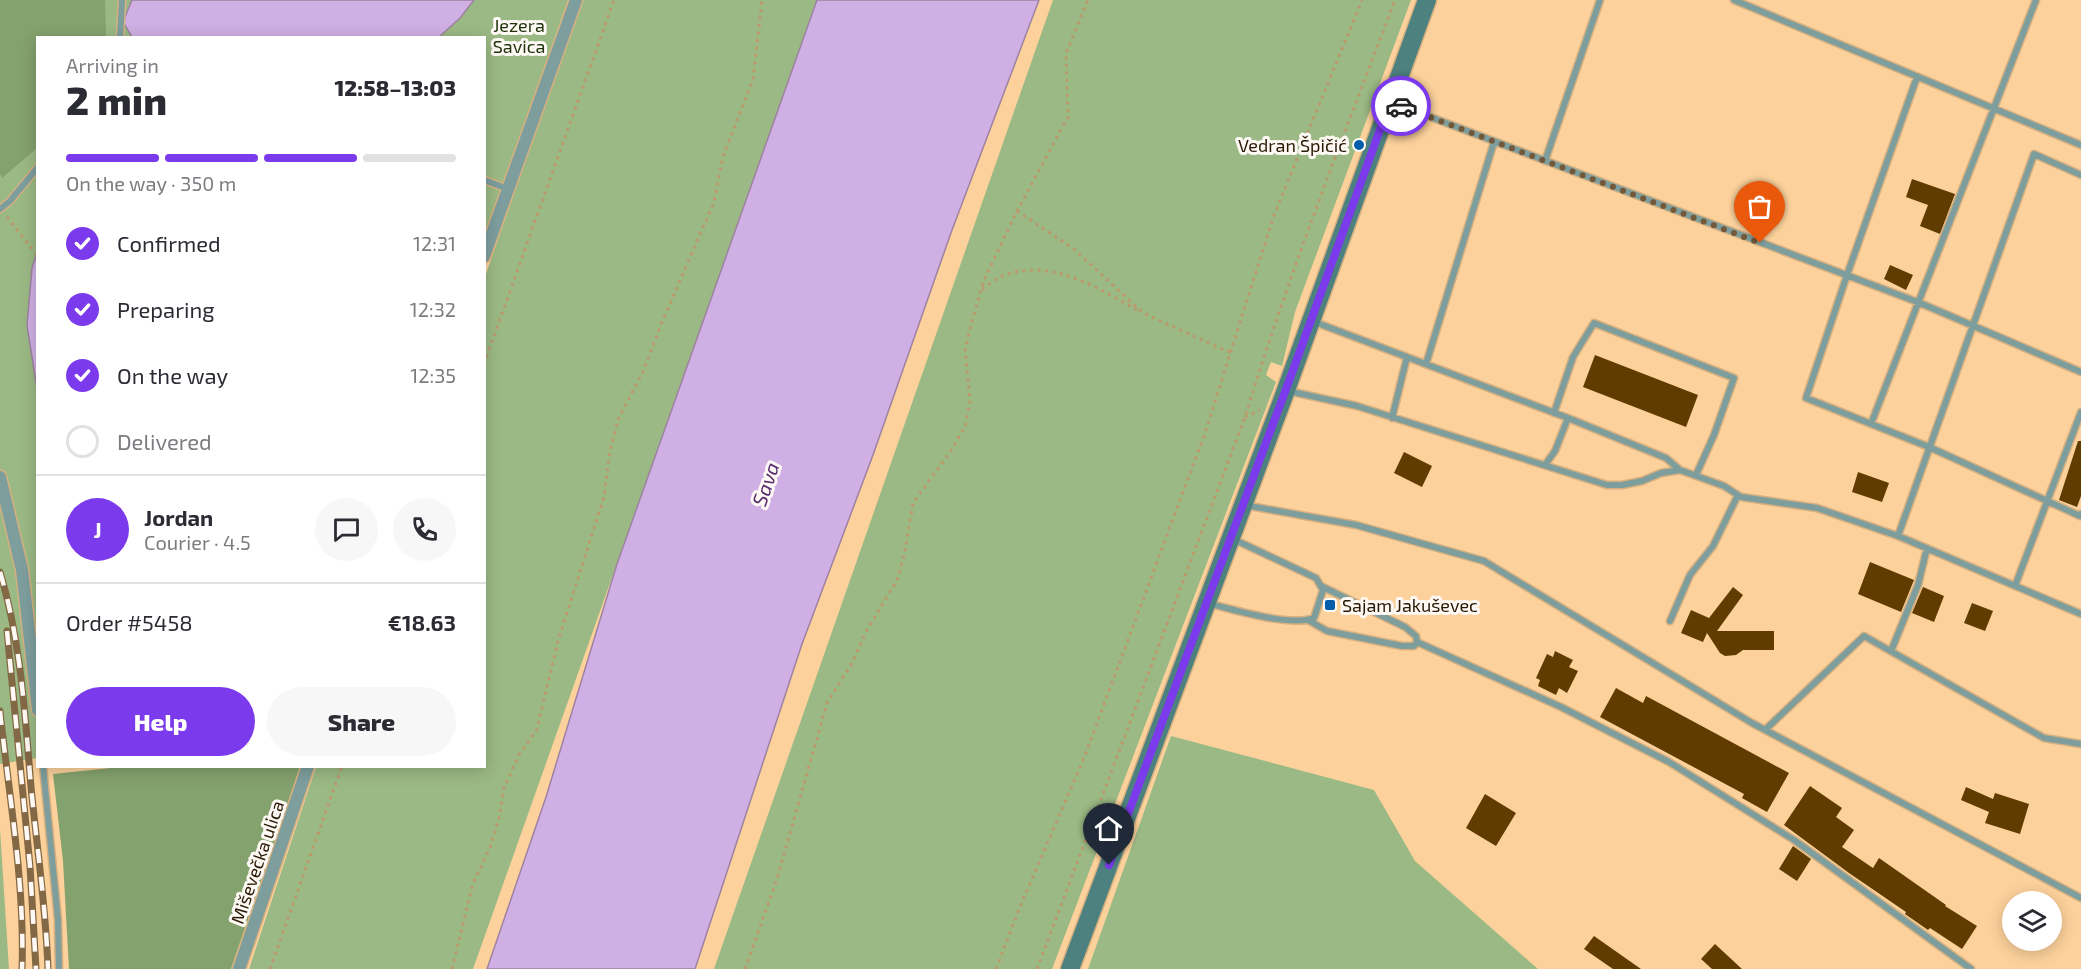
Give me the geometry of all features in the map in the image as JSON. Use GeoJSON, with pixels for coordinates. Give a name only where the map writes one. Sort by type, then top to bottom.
{"type":"FeatureCollection","features":[{"type":"Feature","properties":{"kind":"street"},"geometry":{"type":"LineString","coordinates":[[486,250],[576,0]]}},
{"type":"Feature","properties":{"kind":"street"},"geometry":{"type":"LineString","coordinates":[[1070,969],[1286,390],[1427,0]]}},
{"type":"Feature","properties":{"kind":"street"},"geometry":{"type":"LineString","coordinates":[[0,477],[22,570],[36,692]]}},
{"type":"Feature","properties":{"kind":"street","name":"Miševečka ulica"},"geometry":{"type":"LineString","coordinates":[[239,969],[307,768]]}},
{"type":"Feature","properties":{"kind":"lane"},"geometry":{"type":"LineString","coordinates":[[120,36],[122,0]]}},
{"type":"Feature","properties":{"kind":"lane"},"geometry":{"type":"LineString","coordinates":[[1545,161],[1600,0]]}},
{"type":"Feature","properties":{"kind":"lane"},"geometry":{"type":"LineString","coordinates":[[1734,0],[2081,145]]}},
{"type":"Feature","properties":{"kind":"lane"},"geometry":{"type":"LineString","coordinates":[[1872,424],[2036,0]]}},
{"type":"Feature","properties":{"kind":"lane"},"geometry":{"type":"LineString","coordinates":[[1917,76],[1806,398],[1929,447],[2080,516],[2081,514]]}},
{"type":"Feature","properties":{"kind":"lane"},"geometry":{"type":"LineString","coordinates":[[1390,102],[1920,303],[2081,372]]}},
{"type":"Feature","properties":{"kind":"lane"},"geometry":{"type":"LineString","coordinates":[[1426,364],[1494,142]]}},
{"type":"Feature","properties":{"kind":"lane"},"geometry":{"type":"LineString","coordinates":[[1898,536],[2034,154],[2081,175]]}},
{"type":"Feature","properties":{"kind":"lane"},"geometry":{"type":"LineString","coordinates":[[0,209],[10,201],[36,169]]}},
{"type":"Feature","properties":{"kind":"lane"},"geometry":{"type":"LineString","coordinates":[[486,181],[507,189]]}},
{"type":"Feature","properties":{"kind":"lane"},"geometry":{"type":"LineString","coordinates":[[1311,320],[1666,458],[1680,470],[1724,486],[1738,495],[1757,500],[1817,508],[1898,536],[2081,614]]}},
{"type":"Feature","properties":{"kind":"lane"},"geometry":{"type":"LineString","coordinates":[[1554,413],[1573,357],[1594,323],[1734,378],[1696,475]]}},
{"type":"Feature","properties":{"kind":"lane"},"geometry":{"type":"LineString","coordinates":[[1392,418],[1407,357]]}},
{"type":"Feature","properties":{"kind":"lane"},"geometry":{"type":"LineString","coordinates":[[1286,390],[1357,406],[1607,485],[1642,481],[1661,473],[1680,470]]}},
{"type":"Feature","properties":{"kind":"lane"},"geometry":{"type":"LineString","coordinates":[[2015,586],[2081,412]]}},
{"type":"Feature","properties":{"kind":"lane"},"geometry":{"type":"LineString","coordinates":[[1545,465],[1555,451],[1568,418]]}},
{"type":"Feature","properties":{"kind":"lane"},"geometry":{"type":"LineString","coordinates":[[1670,621],[1690,575],[1713,546],[1738,495]]}},
{"type":"Feature","properties":{"kind":"lane"},"geometry":{"type":"LineString","coordinates":[[1243,505],[1356,525],[1485,561],[1765,730],[2081,898]]}},
{"type":"Feature","properties":{"kind":"lane"},"geometry":{"type":"LineString","coordinates":[[1207,603],[1250,614],[1304,622],[1314,618],[1323,590],[1316,578],[1231,537]]}},
{"type":"Feature","properties":{"kind":"lane"},"geometry":{"type":"LineString","coordinates":[[1891,651],[1918,585],[1927,548]]}},
{"type":"Feature","properties":{"kind":"lane"},"geometry":{"type":"LineString","coordinates":[[1321,586],[1405,627],[1416,636],[1418,642],[1561,707],[1669,762],[1794,840],[1971,969]]}},
{"type":"Feature","properties":{"kind":"lane"},"geometry":{"type":"LineString","coordinates":[[1308,620],[1327,631],[1402,646],[1414,646],[1418,642]]}},
{"type":"Feature","properties":{"kind":"lane"},"geometry":{"type":"LineString","coordinates":[[1765,730],[1864,636],[2044,738],[2081,744]]}},
{"type":"Feature","properties":{"kind":"lane"},"geometry":{"type":"LineString","coordinates":[[43,768],[58,920],[59,969]]}},
{"type":"Feature","properties":{"kind":"lane"},"geometry":{"type":"LineString","coordinates":[[2074,894],[2081,890]]}},
{"type":"Feature","properties":{"kind":"path"},"geometry":{"type":"LineString","coordinates":[[486,357],[614,0]]}},
{"type":"Feature","properties":{"kind":"path"},"geometry":{"type":"LineString","coordinates":[[452,969],[473,883],[490,848],[500,814],[503,790],[519,754],[537,729],[558,641],[604,497],[610,450],[619,417],[642,374],[714,202],[723,156],[753,80],[762,0]]}},
{"type":"Feature","properties":{"kind":"path"},"geometry":{"type":"LineString","coordinates":[[745,969],[780,868],[827,703],[852,663],[867,630],[897,580],[904,556],[913,503],[965,427],[970,401],[965,350],[982,290],[1017,211],[1068,117],[1066,53],[1088,0]]}},
{"type":"Feature","properties":{"kind":"path"},"geometry":{"type":"LineString","coordinates":[[996,969],[1019,909],[1084,758],[1205,433],[1274,215],[1362,0]]}},
{"type":"Feature","properties":{"kind":"path"},"geometry":{"type":"LineString","coordinates":[[1037,969],[1245,417],[1314,215],[1395,0]]}},
{"type":"Feature","properties":{"kind":"path"},"geometry":{"type":"LineString","coordinates":[[0,209],[36,254]]}},
{"type":"Feature","properties":{"kind":"path"},"geometry":{"type":"LineString","coordinates":[[1017,211],[1074,249],[1143,313]]}},
{"type":"Feature","properties":{"kind":"path"},"geometry":{"type":"LineString","coordinates":[[982,290],[999,277],[1019,270],[1044,271],[1078,278],[1143,313],[1231,353]]}},
{"type":"Feature","properties":{"kind":"path"},"geometry":{"type":"LineString","coordinates":[[270,969],[341,768]]}},
{"type":"Feature","properties":{"kind":"green space","name":"Jezera Savica"},"geometry":{"type":"Polygon","coordinates":[[[0,0],[568,0],[486,233],[486,36],[36,36],[36,758],[0,764],[0,0]]]}},
{"type":"Feature","properties":{"kind":"green space"},"geometry":{"type":"Polygon","coordinates":[[[0,0],[105,0],[106,36],[36,36],[36,149],[2,178],[0,173],[0,0]]]}},
{"type":"Feature","properties":{"kind":"green space"},"geometry":{"type":"Polygon","coordinates":[[[581,0],[817,0],[473,969],[249,969],[316,768],[486,768],[486,274],[581,0]]]}},
{"type":"Feature","properties":{"kind":"green space"},"geometry":{"type":"Polygon","coordinates":[[[1053,0],[1411,0],[1295,312],[1282,366],[1271,362],[1266,375],[1276,382],[1052,969],[714,969],[1053,0]]]}},
{"type":"Feature","properties":{"kind":"green space"},"geometry":{"type":"Polygon","coordinates":[[[1171,736],[1374,790],[1415,861],[1538,969],[1088,969],[1171,736]]]}},
{"type":"Feature","properties":{"kind":"green space"},"geometry":{"type":"Polygon","coordinates":[[[111,768],[300,768],[231,969],[69,969],[63,861],[53,774],[111,768]]]}},
{"type":"Feature","properties":{"kind":"green space"},"geometry":{"type":"Polygon","coordinates":[[[0,829],[9,969],[0,969],[0,829]]]}},
{"type":"Feature","properties":{"kind":"water"},"geometry":{"type":"Polygon","coordinates":[[[132,0],[474,0],[460,18],[440,36],[131,36],[123,22],[132,0]]]}},
{"type":"Feature","properties":{"kind":"water","name":"Sava"},"geometry":{"type":"Polygon","coordinates":[[[817,0],[1039,0],[952,230],[873,455],[802,644],[695,969],[487,969],[546,797],[617,564],[817,0]]]}},
{"type":"Feature","properties":{"kind":"water"},"geometry":{"type":"Polygon","coordinates":[[[36,256],[36,383],[27,325],[32,268],[36,256]]]}},
{"type":"Feature","properties":{"kind":"building"},"geometry":{"type":"Polygon","coordinates":[[[1912,179],[1955,194],[1940,234],[1920,226],[1928,205],[1906,197],[1912,179]]]}},
{"type":"Feature","properties":{"kind":"building"},"geometry":{"type":"Polygon","coordinates":[[[1890,265],[1913,275],[1906,290],[1884,279],[1890,265]]]}},
{"type":"Feature","properties":{"kind":"building"},"geometry":{"type":"Polygon","coordinates":[[[1595,355],[1698,395],[1686,427],[1583,387],[1595,355]]]}},
{"type":"Feature","properties":{"kind":"building"},"geometry":{"type":"Polygon","coordinates":[[[2078,441],[2081,441],[2081,496],[2077,507],[2059,500],[2078,441]]]}},
{"type":"Feature","properties":{"kind":"building"},"geometry":{"type":"Polygon","coordinates":[[[1404,452],[1432,466],[1422,487],[1394,473],[1404,452]]]}},
{"type":"Feature","properties":{"kind":"building"},"geometry":{"type":"Polygon","coordinates":[[[1858,472],[1889,483],[1882,502],[1852,492],[1858,472]]]}},
{"type":"Feature","properties":{"kind":"building"},"geometry":{"type":"Polygon","coordinates":[[[1870,562],[1914,580],[1901,612],[1858,594],[1870,562]]]}},
{"type":"Feature","properties":{"kind":"building"},"geometry":{"type":"Polygon","coordinates":[[[1733,587],[1743,595],[1717,631],[1774,631],[1774,650],[1743,650],[1736,655],[1725,656],[1720,653],[1707,633],[1703,642],[1681,633],[1691,610],[1709,618],[1733,587]]]}},
{"type":"Feature","properties":{"kind":"building"},"geometry":{"type":"Polygon","coordinates":[[[1923,587],[1944,596],[1934,622],[1912,613],[1923,587]]]}},
{"type":"Feature","properties":{"kind":"building"},"geometry":{"type":"Polygon","coordinates":[[[1972,603],[1993,611],[1985,631],[1964,623],[1972,603]]]}},
{"type":"Feature","properties":{"kind":"building"},"geometry":{"type":"Polygon","coordinates":[[[1555,651],[1573,660],[1569,667],[1578,671],[1567,693],[1559,688],[1556,695],[1538,686],[1540,680],[1536,678],[1547,654],[1553,657],[1555,651]]]}},
{"type":"Feature","properties":{"kind":"building"},"geometry":{"type":"Polygon","coordinates":[[[1616,688],[1643,703],[1646,696],[1789,773],[1767,812],[1742,798],[1744,794],[1600,717],[1616,688]]]}},
{"type":"Feature","properties":{"kind":"building"},"geometry":{"type":"Polygon","coordinates":[[[1810,786],[1842,808],[1836,817],[1854,830],[1842,847],[1873,868],[1879,858],[1945,906],[1977,926],[1962,949],[1905,914],[1906,912],[1784,825],[1810,786]]]}},
{"type":"Feature","properties":{"kind":"building"},"geometry":{"type":"Polygon","coordinates":[[[1966,787],[1993,799],[1995,793],[2029,804],[2020,834],[1985,823],[1989,812],[1961,800],[1966,787]]]}},
{"type":"Feature","properties":{"kind":"building"},"geometry":{"type":"Polygon","coordinates":[[[1485,794],[1516,813],[1496,846],[1466,828],[1485,794]]]}},
{"type":"Feature","properties":{"kind":"building"},"geometry":{"type":"Polygon","coordinates":[[[1793,846],[1811,859],[1797,881],[1779,869],[1793,846]]]}},
{"type":"Feature","properties":{"kind":"building"},"geometry":{"type":"Polygon","coordinates":[[[1594,936],[1641,969],[1613,969],[1584,949],[1594,936]]]}},
{"type":"Feature","properties":{"kind":"building"},"geometry":{"type":"Polygon","coordinates":[[[1715,944],[1742,969],[1712,969],[1701,959],[1715,944]]]}},
{"type":"Feature","properties":{"kind":"railway"},"geometry":{"type":"LineString","coordinates":[[0,572],[13,625],[21,679],[48,969]]}},
{"type":"Feature","properties":{"kind":"railway"},"geometry":{"type":"LineString","coordinates":[[7,631],[30,866],[36,969]]}},
{"type":"Feature","properties":{"kind":"railway"},"geometry":{"type":"LineString","coordinates":[[0,711],[19,872],[22,969]]}},
{"type":"Feature","properties":{"kind":"way so far"},"geometry":{"type":"LineString","coordinates":[[1401,106],[1760,243]]}},
{"type":"Feature","properties":{"kind":"place","name":"Vedran Špičić"},"geometry":{"type":"Point","coordinates":[1359,145]}},
{"type":"Feature","properties":{"kind":"place","name":"Sajam Jakuševec"},"geometry":{"type":"Point","coordinates":[1330,605]}},
{"type":"Feature","properties":{"kind":"route"},"geometry":{"type":"LineString","coordinates":[[1109,865],[1390,102],[1401,106]]}}]}
